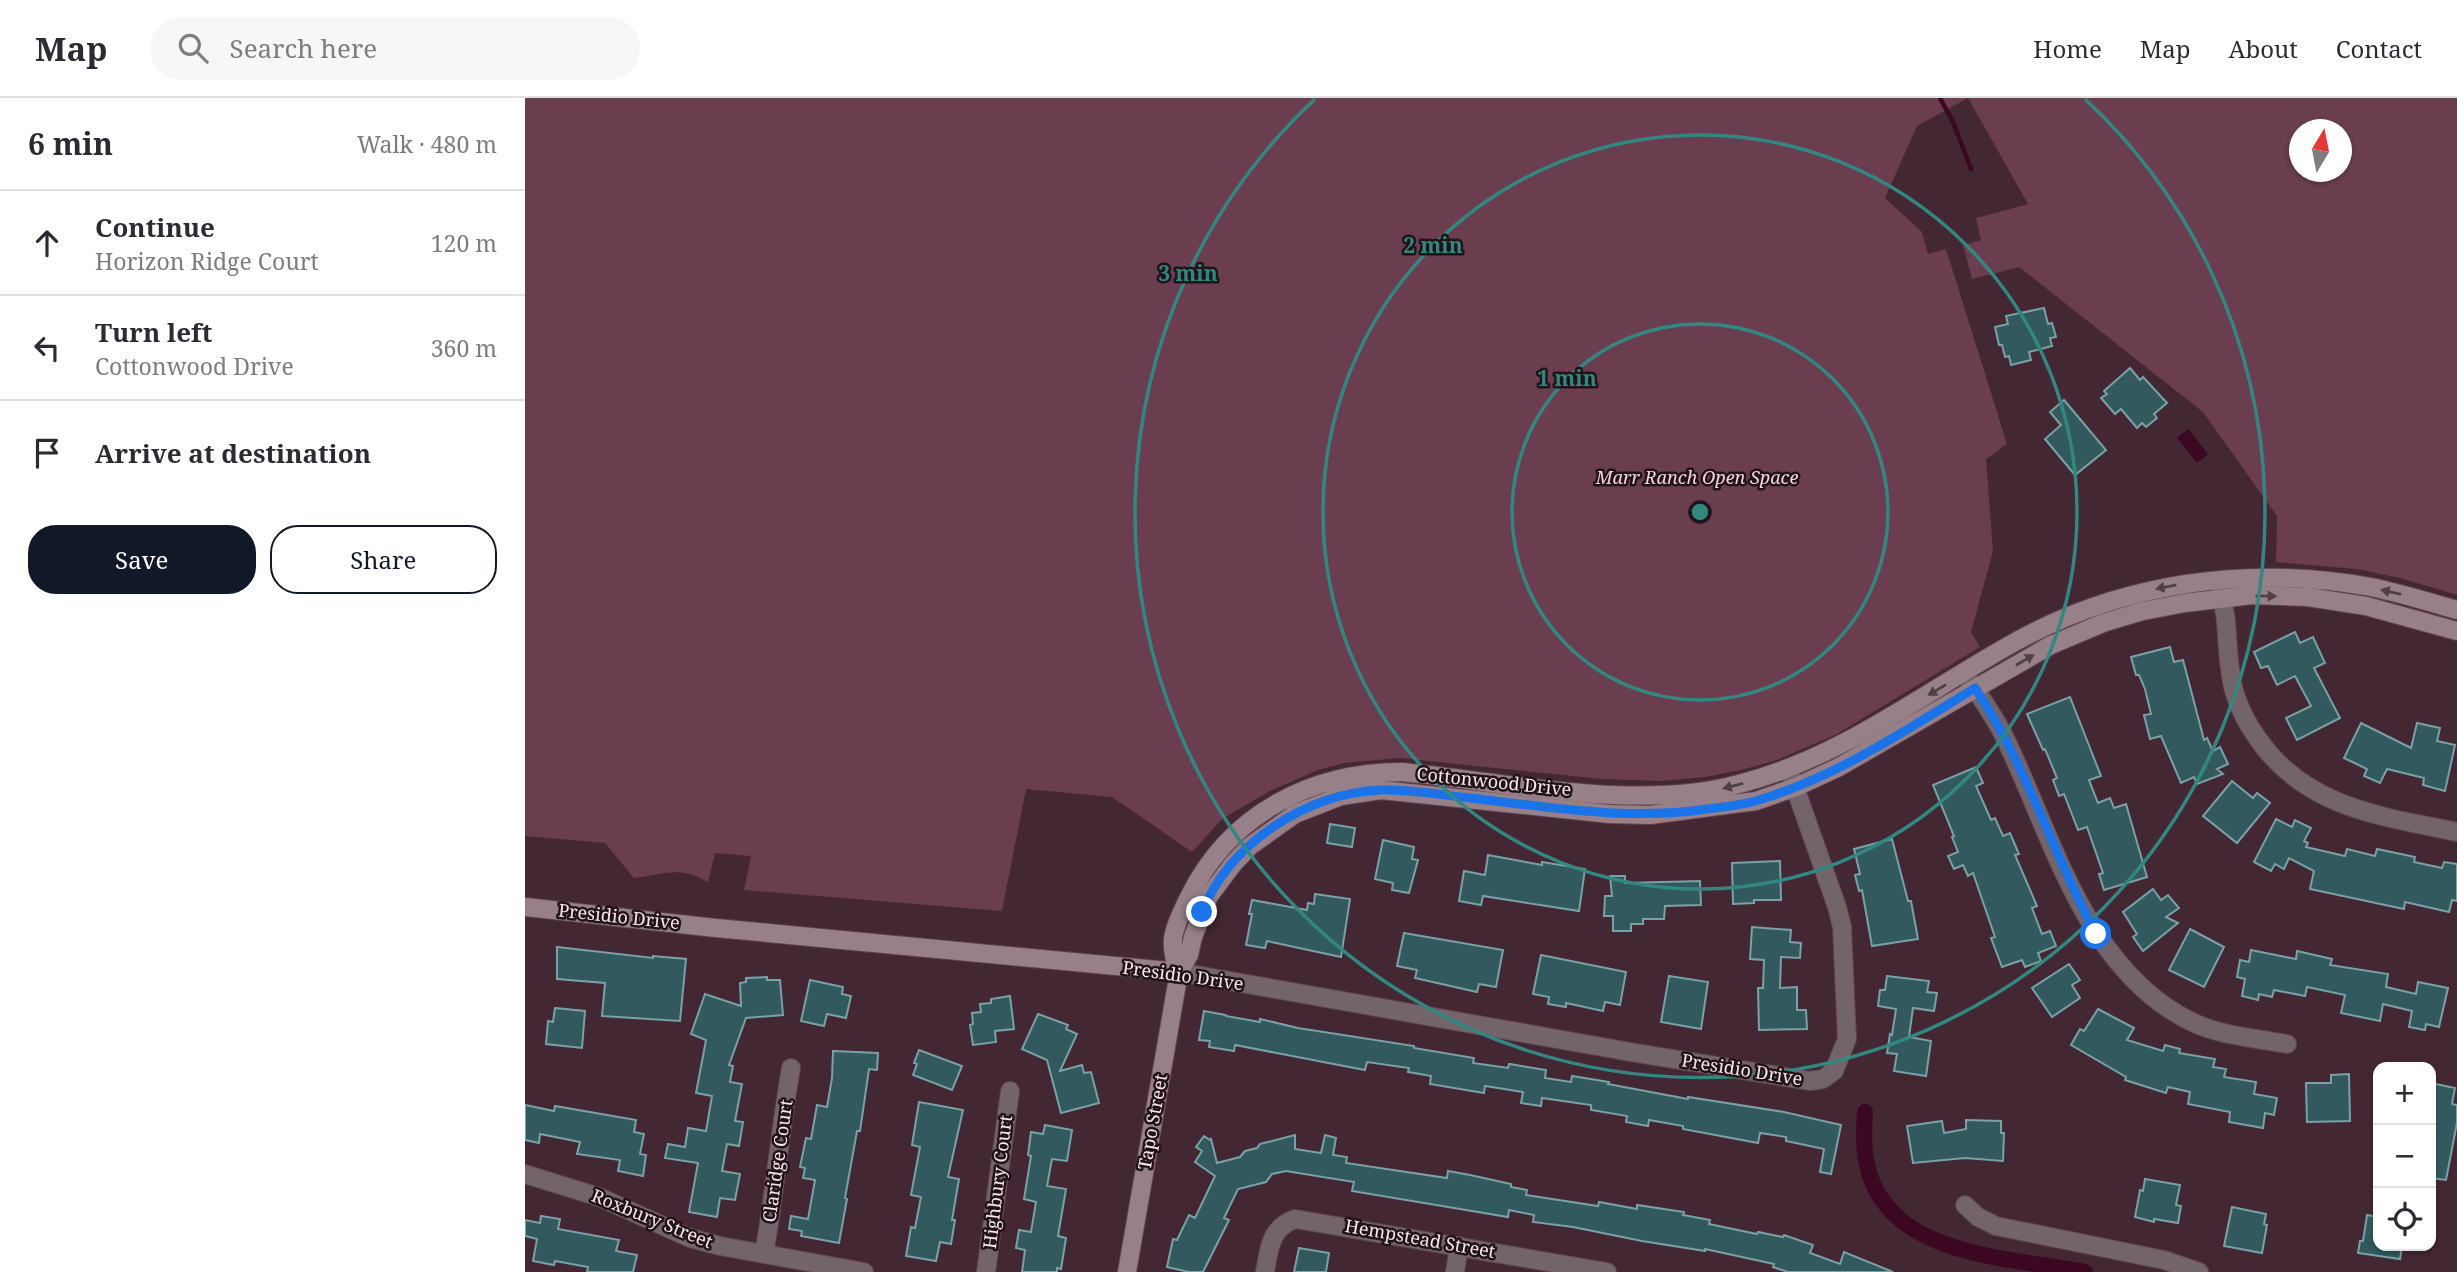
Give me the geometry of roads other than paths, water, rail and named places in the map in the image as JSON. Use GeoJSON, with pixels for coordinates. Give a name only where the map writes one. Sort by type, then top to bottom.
{"type":"FeatureCollection","features":[{"type":"Feature","properties":{"kind":"street","name":"Cottonwood Drive"},"geometry":{"type":"LineString","coordinates":[[1179,972],[1171,953],[1173,936],[1193,890],[1227,842],[1290,795],[1341,776],[1402,772],[1601,794],[1653,796],[1710,791],[1788,769],[1847,742],[2016,641],[2092,606],[2152,590],[2220,589],[2296,578],[2340,582],[2397,593],[2457,610]]}},
{"type":"Feature","properties":{"kind":"street","name":"Cottonwood Drive"},"geometry":{"type":"LineString","coordinates":[[1179,972],[1189,955],[1209,896],[1233,864],[1250,846],[1295,814],[1341,796],[1381,790],[1609,814],[1650,815],[1756,801],[1796,787],[1839,767],[2050,645],[2103,623],[2220,589],[2252,595],[2308,597],[2366,606],[2457,631]]}},
{"type":"Feature","properties":{"kind":"street"},"geometry":{"type":"LineString","coordinates":[[2220,589],[2226,620],[2227,657],[2235,694],[2250,727],[2268,753],[2290,775],[2333,801],[2366,813],[2457,832]]}},
{"type":"Feature","properties":{"kind":"street"},"geometry":{"type":"LineString","coordinates":[[1964,673],[2004,735],[2080,905],[2096,934],[2122,968],[2154,998],[2190,1022],[2214,1030],[2287,1044]]}},
{"type":"Feature","properties":{"kind":"street"},"geometry":{"type":"LineString","coordinates":[[1788,769],[1796,787]]}},
{"type":"Feature","properties":{"kind":"street","name":"Presidio Drive"},"geometry":{"type":"LineString","coordinates":[[525,906],[730,929],[1179,972],[1810,1081],[1823,1079],[1834,1071],[1847,1039],[1842,927],[1796,787]]}},
{"type":"Feature","properties":{"kind":"street","name":"Tapo Street"},"geometry":{"type":"LineString","coordinates":[[1127,1272],[1179,972]]}},
{"type":"Feature","properties":{"kind":"street","name":"Claridge Court"},"geometry":{"type":"LineString","coordinates":[[764,1254],[791,1068]]}},
{"type":"Feature","properties":{"kind":"street","name":"Highbury Court"},"geometry":{"type":"LineString","coordinates":[[986,1272],[1010,1091]]}},
{"type":"Feature","properties":{"kind":"street","name":"Roxbury Street"},"geometry":{"type":"LineString","coordinates":[[525,1174],[599,1197],[689,1238],[864,1272]]}},
{"type":"Feature","properties":{"kind":"street"},"geometry":{"type":"LineString","coordinates":[[1965,1205],[1978,1217],[1996,1226],[2164,1260],[2199,1272]]}},
{"type":"Feature","properties":{"kind":"street","name":"Hempstead Street"},"geometry":{"type":"LineString","coordinates":[[1265,1272],[1271,1239],[1285,1223],[1294,1219],[1607,1272]]}},
{"type":"Feature","properties":{"kind":"street"},"geometry":{"type":"LineString","coordinates":[[1455,1272],[1459,1246]]}},
{"type":"Feature","properties":{"kind":"waterway"},"geometry":{"type":"LineString","coordinates":[[1940,98],[1953,122],[1971,169]]}},
{"type":"Feature","properties":{"kind":"waterway"},"geometry":{"type":"LineString","coordinates":[[1865,1112],[1866,1160],[1877,1192],[1897,1217],[1923,1235],[1954,1247],[1987,1256],[2085,1272]]}},
{"type":"Feature","properties":{"kind":"park label","name":"Marr Ranch Open Space"},"geometry":{"type":"Point","coordinates":[1697,478]}}]}
